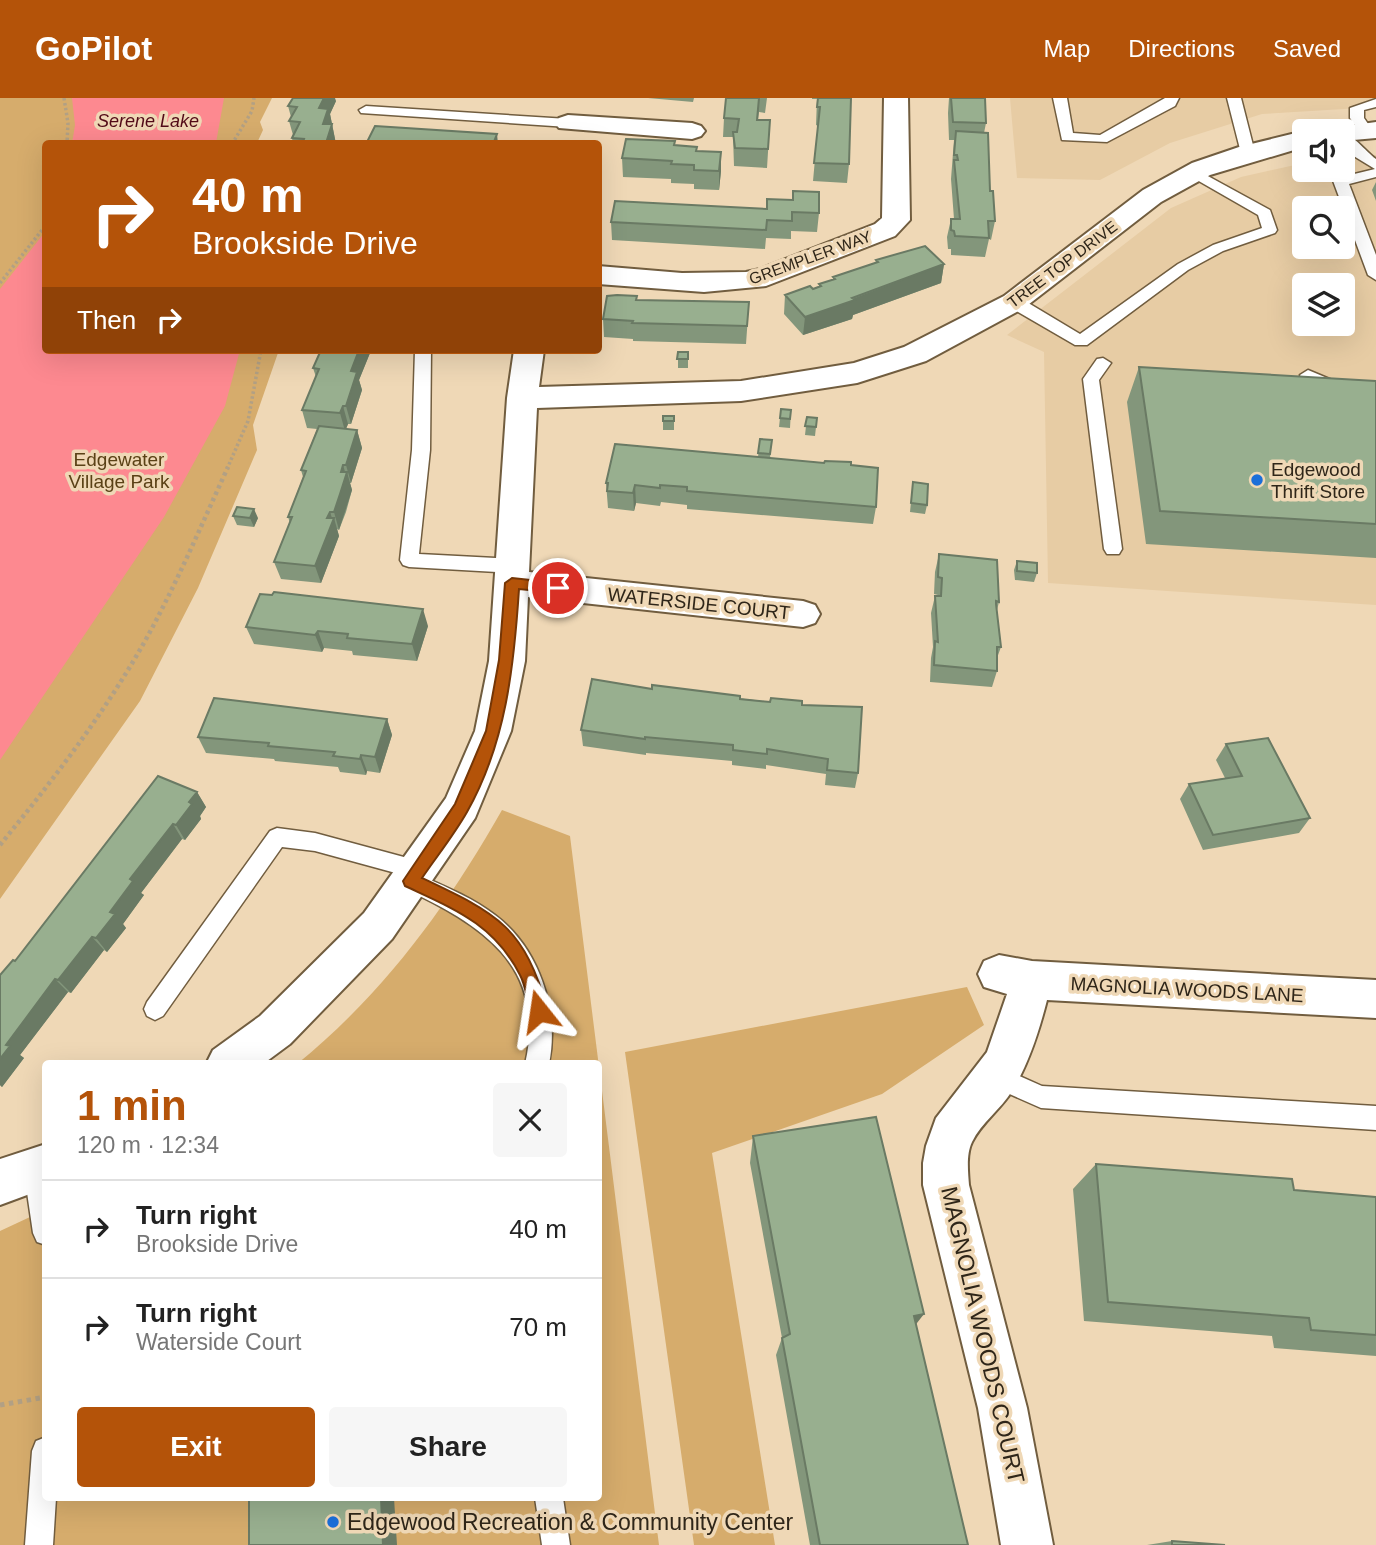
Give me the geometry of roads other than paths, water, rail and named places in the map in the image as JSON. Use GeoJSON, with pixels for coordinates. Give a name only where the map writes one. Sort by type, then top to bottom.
{"type":"FeatureCollection","features":[{"type":"Feature","properties":{"kind":"street"},"geometry":{"type":"LineString","coordinates":[[578,98],[565,133],[692,131]]}},
{"type":"Feature","properties":{"kind":"street","name":"GREMPLER WAY"},"geometry":{"type":"LineString","coordinates":[[602,275],[720,283],[746,282],[766,277],[885,230],[896,220],[896,98]]}},
{"type":"Feature","properties":{"kind":"street","name":"TREE TOP DRIVE"},"geometry":{"type":"LineString","coordinates":[[522,398],[741,391],[857,373],[915,354],[1014,302],[1152,195],[1195,173],[1248,153],[1292,142]]}},
{"type":"Feature","properties":{"kind":"street"},"geometry":{"type":"LineString","coordinates":[[234,1060],[275,1030],[377,926],[461,807],[493,731],[507,660],[522,398],[528,354]]}},
{"type":"Feature","properties":{"kind":"street","name":"WATERSIDE COURT"},"geometry":{"type":"LineString","coordinates":[[513,575],[803,614]]}},
{"type":"Feature","properties":{"kind":"street","name":"MAGNOLIA WOODS LANE"},"geometry":{"type":"LineString","coordinates":[[1015,977],[1376,999]]}},
{"type":"Feature","properties":{"kind":"street","name":"MAGNOLIA WOODS COURT"},"geometry":{"type":"LineString","coordinates":[[1015,977],[1014,1038],[997,1077],[953,1128],[944,1157],[946,1185],[1002,1402],[1019,1483],[1027,1545]]}},
{"type":"Feature","properties":{"kind":"lane"},"geometry":{"type":"LineString","coordinates":[[1060,98],[1067,137],[1102,139],[1170,103],[1172,98]]}},
{"type":"Feature","properties":{"kind":"lane"},"geometry":{"type":"LineString","coordinates":[[1234,98],[1248,153]]}},
{"type":"Feature","properties":{"kind":"lane"},"geometry":{"type":"LineString","coordinates":[[1372,102],[1357,108],[1357,152],[1376,165]]}},
{"type":"Feature","properties":{"kind":"lane"},"geometry":{"type":"LineString","coordinates":[[366,110],[565,133]]}},
{"type":"Feature","properties":{"kind":"lane"},"geometry":{"type":"LineString","coordinates":[[1014,302],[1081,341],[1183,267],[1218,248],[1270,230],[1265,213],[1195,173]]}},
{"type":"Feature","properties":{"kind":"lane"},"geometry":{"type":"LineString","coordinates":[[1355,175],[1376,173]]}},
{"type":"Feature","properties":{"kind":"lane"},"geometry":{"type":"LineString","coordinates":[[1340,182],[1376,275]]}},
{"type":"Feature","properties":{"kind":"lane"},"geometry":{"type":"LineString","coordinates":[[423,354],[421,450],[409,560],[513,575]]}},
{"type":"Feature","properties":{"kind":"lane"},"geometry":{"type":"LineString","coordinates":[[1103,363],[1091,379],[1112,549]]}},
{"type":"Feature","properties":{"kind":"lane"},"geometry":{"type":"LineString","coordinates":[[1308,375],[1348,393],[1376,397]]}},
{"type":"Feature","properties":{"kind":"lane"},"geometry":{"type":"LineString","coordinates":[[155,1009],[277,837],[315,842],[415,875],[474,911],[503,933],[529,974],[539,1011],[541,1049],[538,1060]]}},
{"type":"Feature","properties":{"kind":"lane"},"geometry":{"type":"LineString","coordinates":[[997,1077],[1041,1097],[1376,1118]]}},
{"type":"Feature","properties":{"kind":"lane"},"geometry":{"type":"LineString","coordinates":[[27,1173],[42,1220]]}},
{"type":"Feature","properties":{"kind":"lane"},"geometry":{"type":"LineString","coordinates":[[39,1545],[42,1501]]}},
{"type":"Feature","properties":{"kind":"lane"},"geometry":{"type":"LineString","coordinates":[[549,1501],[556,1545]]}},
{"type":"Feature","properties":{"kind":"water","name":"Serene Lake"},"geometry":{"type":"Polygon","coordinates":[[[72,98],[224,98],[217,140],[73,140],[75,125],[72,98]]]}},
{"type":"Feature","properties":{"kind":"water"},"geometry":{"type":"Polygon","coordinates":[[[42,236],[42,354],[239,354],[225,406],[164,517],[0,760],[0,289],[42,236]]]}},
{"type":"Feature","properties":{"kind":"place","name":"Edgewood Thrift Store"},"geometry":{"type":"Point","coordinates":[1257,480]}},
{"type":"Feature","properties":{"kind":"place","name":"Edgewood Recreation & Community Center"},"geometry":{"type":"Point","coordinates":[333,1522]}},
{"type":"Feature","properties":{"kind":"park label","name":"Edgewater Village Park"},"geometry":{"type":"Point","coordinates":[119,470]}}]}
